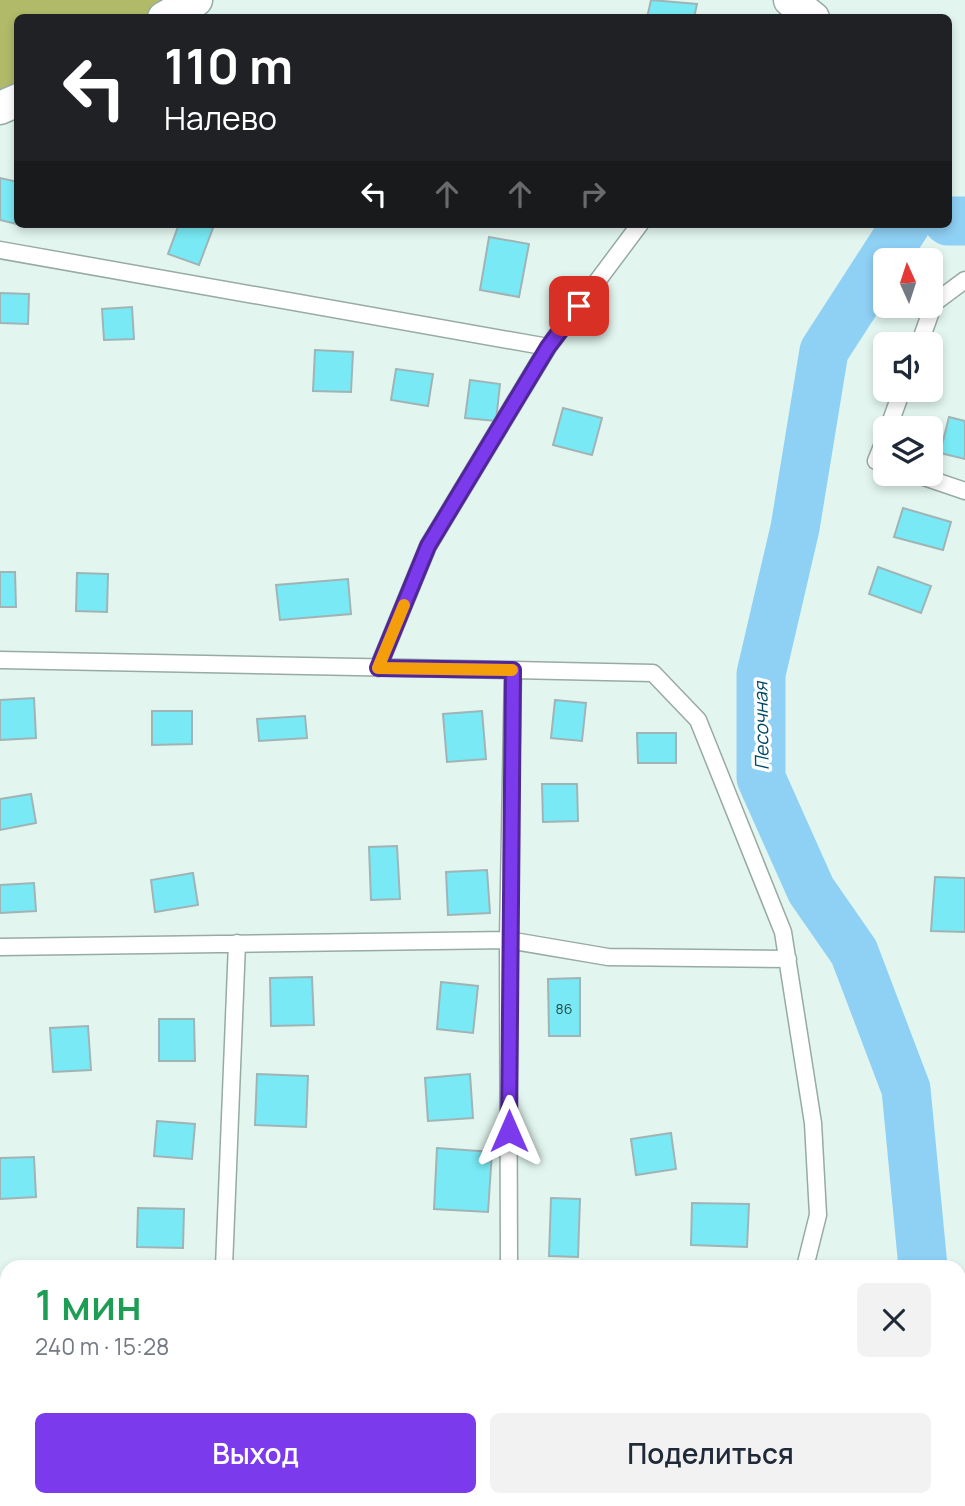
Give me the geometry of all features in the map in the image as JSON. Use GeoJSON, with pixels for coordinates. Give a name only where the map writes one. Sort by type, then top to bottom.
{"type":"FeatureCollection","features":[{"type":"Feature","properties":{"kind":"street"},"geometry":{"type":"LineString","coordinates":[[171,14],[196,0]]}},
{"type":"Feature","properties":{"kind":"street"},"geometry":{"type":"LineString","coordinates":[[790,0],[808,14]]}},
{"type":"Feature","properties":{"kind":"lane"},"geometry":{"type":"LineString","coordinates":[[378,668],[428,546],[548,347],[637,228]]}},
{"type":"Feature","properties":{"kind":"lane"},"geometry":{"type":"LineString","coordinates":[[0,250],[548,347]]}},
{"type":"Feature","properties":{"kind":"lane"},"geometry":{"type":"LineString","coordinates":[[924,332],[934,303],[965,280]]}},
{"type":"Feature","properties":{"kind":"lane"},"geometry":{"type":"LineString","coordinates":[[943,484],[965,491]]}},
{"type":"Feature","properties":{"kind":"lane"},"geometry":{"type":"LineString","coordinates":[[0,660],[653,673],[698,720],[783,932],[813,1123],[818,1214],[807,1260]]}},
{"type":"Feature","properties":{"kind":"lane"},"geometry":{"type":"LineString","coordinates":[[509,1260],[508,940],[513,670]]}},
{"type":"Feature","properties":{"kind":"lane"},"geometry":{"type":"LineString","coordinates":[[0,947],[508,940],[608,957],[788,959]]}},
{"type":"Feature","properties":{"kind":"lane"},"geometry":{"type":"LineString","coordinates":[[224,1260],[237,943]]}},
{"type":"Feature","properties":{"kind":"green space"},"geometry":{"type":"Polygon","coordinates":[[[0,0],[213,0],[207,8],[196,14],[14,14],[14,116],[0,124],[0,0]]]}},
{"type":"Feature","properties":{"kind":"building"},"geometry":{"type":"Polygon","coordinates":[[[651,0],[697,4],[695,14],[648,14],[651,0]]]}},
{"type":"Feature","properties":{"kind":"building"},"geometry":{"type":"Polygon","coordinates":[[[0,178],[14,181],[14,223],[0,220],[0,178]]]}},
{"type":"Feature","properties":{"kind":"building"},"geometry":{"type":"Polygon","coordinates":[[[178,228],[213,228],[199,265],[168,254],[178,228]]]}},
{"type":"Feature","properties":{"kind":"building"},"geometry":{"type":"Polygon","coordinates":[[[489,237],[529,244],[519,297],[480,290],[489,237]]]}},
{"type":"Feature","properties":{"kind":"building"},"geometry":{"type":"Polygon","coordinates":[[[0,293],[29,294],[28,324],[0,323],[0,293]]]}},
{"type":"Feature","properties":{"kind":"building"},"geometry":{"type":"Polygon","coordinates":[[[132,307],[134,339],[104,340],[102,309],[132,307]]]}},
{"type":"Feature","properties":{"kind":"building"},"geometry":{"type":"Polygon","coordinates":[[[315,350],[353,352],[351,392],[313,391],[315,350]]]}},
{"type":"Feature","properties":{"kind":"building"},"geometry":{"type":"Polygon","coordinates":[[[396,369],[433,374],[428,406],[391,400],[396,369]]]}},
{"type":"Feature","properties":{"kind":"building"},"geometry":{"type":"Polygon","coordinates":[[[470,380],[500,384],[496,421],[465,418],[470,380]]]}},
{"type":"Feature","properties":{"kind":"building"},"geometry":{"type":"Polygon","coordinates":[[[563,408],[602,418],[592,455],[553,445],[563,408]]]}},
{"type":"Feature","properties":{"kind":"building"},"geometry":{"type":"Polygon","coordinates":[[[949,417],[965,421],[965,459],[943,454],[949,417]]]}},
{"type":"Feature","properties":{"kind":"building"},"geometry":{"type":"Polygon","coordinates":[[[903,508],[951,522],[943,550],[894,537],[903,508]]]}},
{"type":"Feature","properties":{"kind":"building"},"geometry":{"type":"Polygon","coordinates":[[[878,567],[931,586],[921,613],[869,594],[878,567]]]}},
{"type":"Feature","properties":{"kind":"building"},"geometry":{"type":"Polygon","coordinates":[[[0,572],[15,572],[16,607],[0,607],[0,572]]]}},
{"type":"Feature","properties":{"kind":"building"},"geometry":{"type":"Polygon","coordinates":[[[77,573],[108,574],[107,612],[76,611],[77,573]]]}},
{"type":"Feature","properties":{"kind":"building"},"geometry":{"type":"Polygon","coordinates":[[[348,579],[351,614],[280,620],[276,585],[348,579]]]}},
{"type":"Feature","properties":{"kind":"building"},"geometry":{"type":"Polygon","coordinates":[[[34,698],[36,738],[0,740],[0,700],[34,698]]]}},
{"type":"Feature","properties":{"kind":"building"},"geometry":{"type":"Polygon","coordinates":[[[555,700],[586,703],[582,741],[551,738],[555,700]]]}},
{"type":"Feature","properties":{"kind":"building"},"geometry":{"type":"Polygon","coordinates":[[[152,711],[192,711],[192,744],[152,745],[152,711]]]}},
{"type":"Feature","properties":{"kind":"building"},"geometry":{"type":"Polygon","coordinates":[[[482,711],[486,759],[447,762],[443,714],[482,711]]]}},
{"type":"Feature","properties":{"kind":"building"},"geometry":{"type":"Polygon","coordinates":[[[305,716],[307,738],[259,741],[257,719],[305,716]]]}},
{"type":"Feature","properties":{"kind":"building"},"geometry":{"type":"Polygon","coordinates":[[[637,733],[676,733],[676,763],[638,763],[637,733]]]}},
{"type":"Feature","properties":{"kind":"building"},"geometry":{"type":"Polygon","coordinates":[[[542,784],[577,784],[578,821],[543,822],[542,784]]]}},
{"type":"Feature","properties":{"kind":"building"},"geometry":{"type":"Polygon","coordinates":[[[31,794],[36,823],[0,830],[0,799],[31,794]]]}},
{"type":"Feature","properties":{"kind":"building"},"geometry":{"type":"Polygon","coordinates":[[[397,846],[400,899],[371,900],[369,847],[397,846]]]}},
{"type":"Feature","properties":{"kind":"building"},"geometry":{"type":"Polygon","coordinates":[[[487,870],[490,913],[448,915],[446,872],[487,870]]]}},
{"type":"Feature","properties":{"kind":"building"},"geometry":{"type":"Polygon","coordinates":[[[193,873],[198,905],[155,912],[151,880],[193,873]]]}},
{"type":"Feature","properties":{"kind":"building"},"geometry":{"type":"Polygon","coordinates":[[[935,877],[965,878],[965,932],[931,931],[935,877]]]}},
{"type":"Feature","properties":{"kind":"building"},"geometry":{"type":"Polygon","coordinates":[[[34,883],[36,911],[0,913],[0,885],[34,883]]]}},
{"type":"Feature","properties":{"kind":"building"},"geometry":{"type":"Polygon","coordinates":[[[312,977],[314,1025],[271,1026],[270,978],[312,977]]]}},
{"type":"Feature","properties":{"kind":"building"},"geometry":{"type":"Polygon","coordinates":[[[580,978],[580,1036],[549,1036],[548,979],[580,978]]]}},
{"type":"Feature","properties":{"kind":"building"},"geometry":{"type":"Polygon","coordinates":[[[441,982],[478,986],[473,1033],[437,1029],[441,982]]]}},
{"type":"Feature","properties":{"kind":"building"},"geometry":{"type":"Polygon","coordinates":[[[159,1019],[194,1019],[195,1061],[159,1061],[159,1019]]]}},
{"type":"Feature","properties":{"kind":"building"},"geometry":{"type":"Polygon","coordinates":[[[88,1026],[91,1070],[53,1072],[50,1028],[88,1026]]]}},
{"type":"Feature","properties":{"kind":"building"},"geometry":{"type":"Polygon","coordinates":[[[257,1074],[308,1076],[306,1127],[255,1125],[257,1074]]]}},
{"type":"Feature","properties":{"kind":"building"},"geometry":{"type":"Polygon","coordinates":[[[470,1074],[473,1118],[428,1121],[425,1078],[470,1074]]]}},
{"type":"Feature","properties":{"kind":"building"},"geometry":{"type":"Polygon","coordinates":[[[157,1121],[195,1124],[192,1159],[154,1156],[157,1121]]]}},
{"type":"Feature","properties":{"kind":"building"},"geometry":{"type":"Polygon","coordinates":[[[671,1133],[676,1169],[636,1175],[631,1139],[671,1133]]]}},
{"type":"Feature","properties":{"kind":"building"},"geometry":{"type":"Polygon","coordinates":[[[437,1148],[492,1152],[488,1212],[434,1209],[437,1148]]]}},
{"type":"Feature","properties":{"kind":"building"},"geometry":{"type":"Polygon","coordinates":[[[34,1157],[36,1197],[0,1199],[0,1158],[34,1157]]]}},
{"type":"Feature","properties":{"kind":"building"},"geometry":{"type":"Polygon","coordinates":[[[551,1198],[580,1199],[578,1257],[549,1256],[551,1198]]]}},
{"type":"Feature","properties":{"kind":"building"},"geometry":{"type":"Polygon","coordinates":[[[692,1203],[749,1204],[747,1247],[691,1245],[692,1203]]]}},
{"type":"Feature","properties":{"kind":"building"},"geometry":{"type":"Polygon","coordinates":[[[138,1208],[184,1209],[183,1248],[137,1247],[138,1208]]]}},
{"type":"Feature","properties":{"kind":"waterway","name":"Песочная"},"geometry":{"type":"LineString","coordinates":[[952,221],[965,221]]}},
{"type":"Feature","properties":{"kind":"waterway","name":"Песочная"},"geometry":{"type":"LineString","coordinates":[[903,228],[824,351],[795,528],[761,674],[761,778],[811,890],[854,952],[906,1089],[922,1260]]}},
{"type":"Feature","properties":{"kind":"slow traffic"},"geometry":{"type":"LineString","coordinates":[[404,605],[378,668],[512,670]]}},
{"type":"Feature","properties":{"kind":"route"},"geometry":{"type":"LineString","coordinates":[[509,1131],[508,940],[513,670],[378,668],[428,546],[548,347],[579,306]]}}]}
